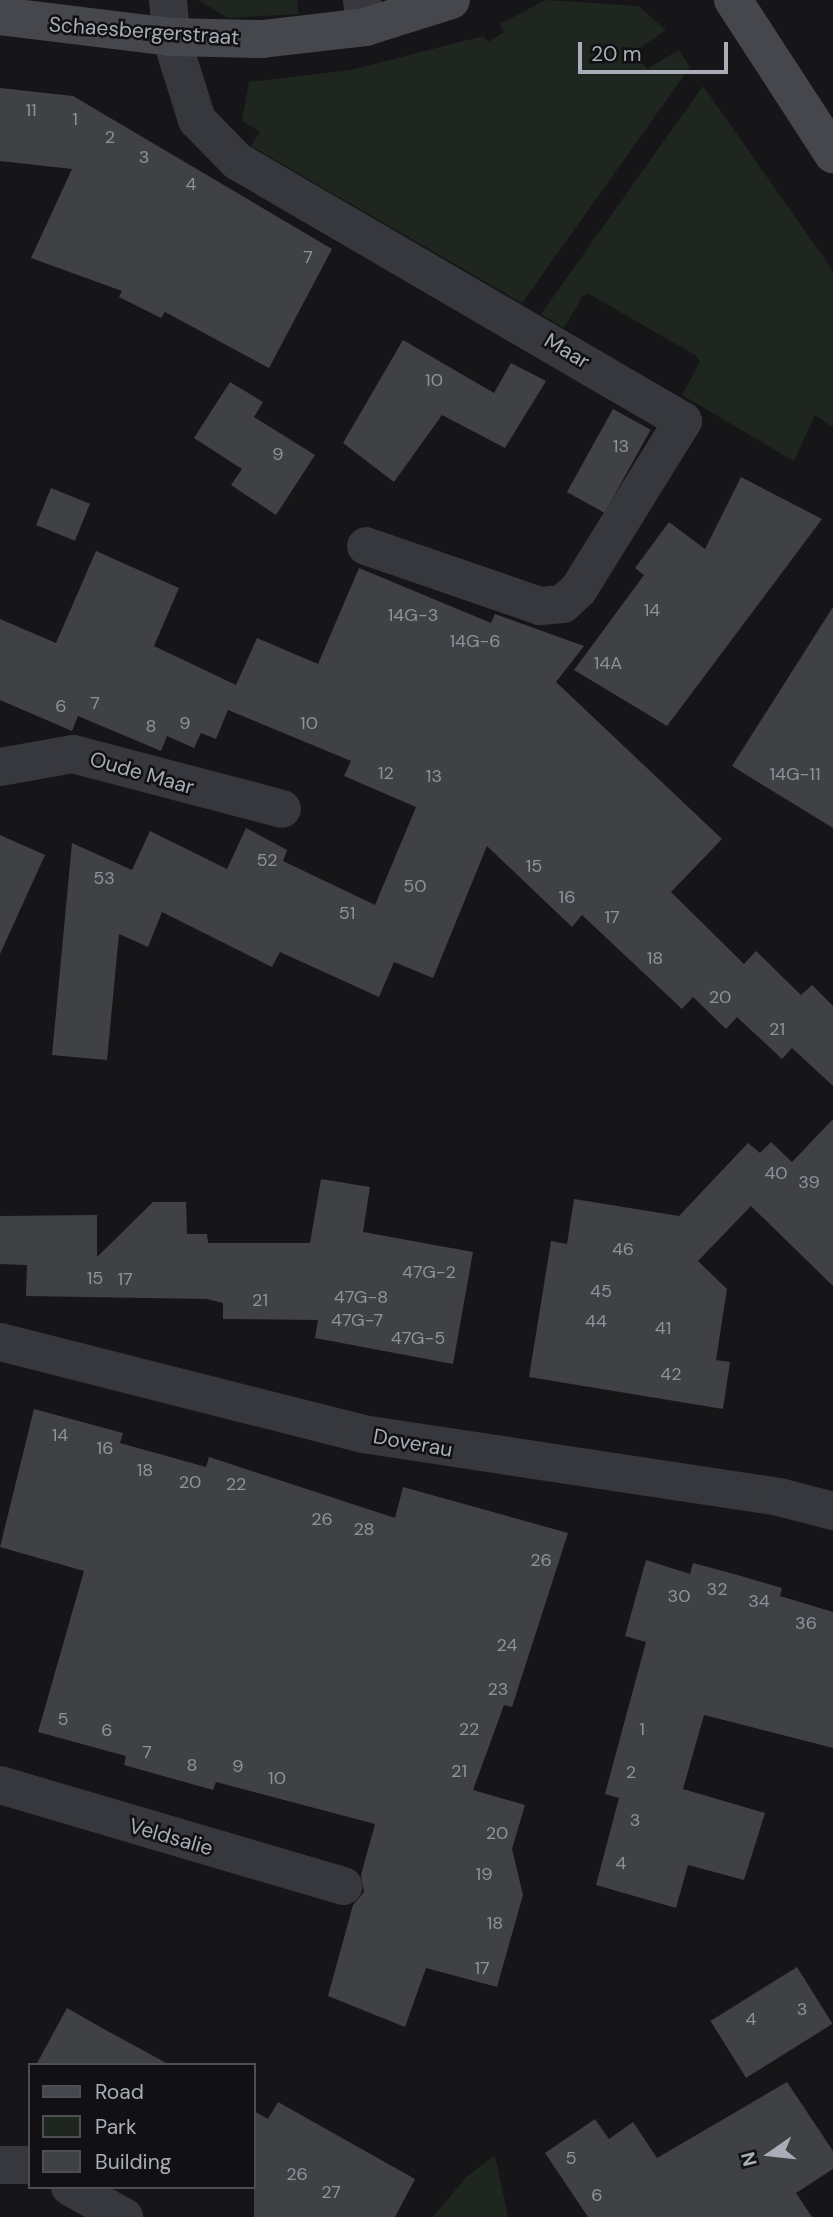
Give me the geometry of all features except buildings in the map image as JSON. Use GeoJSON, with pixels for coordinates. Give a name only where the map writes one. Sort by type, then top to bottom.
{"type":"FeatureCollection","features":[{"type":"Feature","properties":{"kind":"street","name":"Maar"},"geometry":{"type":"LineString","coordinates":[[168,0],[171,37],[197,120],[237,161],[683,422],[579,589],[563,604],[540,606],[366,546]]}},
{"type":"Feature","properties":{"kind":"street","name":"Schaesbergerstraat"},"geometry":{"type":"LineString","coordinates":[[0,16],[171,37],[262,39],[363,14],[451,0]]}},
{"type":"Feature","properties":{"kind":"street"},"geometry":{"type":"LineString","coordinates":[[733,0],[833,154]]}},
{"type":"Feature","properties":{"kind":"street","name":"Oude Maar"},"geometry":{"type":"LineString","coordinates":[[0,767],[73,754],[282,809]]}},
{"type":"Feature","properties":{"kind":"street","name":"Doverau"},"geometry":{"type":"LineString","coordinates":[[0,1342],[363,1434],[752,1493],[833,1511]]}},
{"type":"Feature","properties":{"kind":"street","name":"Veldsalie"},"geometry":{"type":"LineString","coordinates":[[0,1784],[343,1886]]}},
{"type":"Feature","properties":{"kind":"street"},"geometry":{"type":"LineString","coordinates":[[0,2165],[28,2165]]}},
{"type":"Feature","properties":{"kind":"street"},"geometry":{"type":"LineString","coordinates":[[74,2189],[124,2217]]}},
{"type":"Feature","properties":{"kind":"green space"},"geometry":{"type":"Polygon","coordinates":[[[198,0],[297,0],[299,14],[228,18],[198,0]]]}},
{"type":"Feature","properties":{"kind":"green space"},"geometry":{"type":"Polygon","coordinates":[[[546,0],[638,6],[666,30],[635,51],[647,69],[679,50],[690,67],[522,303],[251,146],[260,132],[242,121],[249,82],[351,70],[483,36],[488,42],[504,32],[500,24],[546,0]]]}},
{"type":"Feature","properties":{"kind":"green space"},"geometry":{"type":"Polygon","coordinates":[[[703,86],[833,271],[833,427],[815,415],[794,461],[682,395],[700,362],[695,355],[589,294],[583,296],[564,328],[541,314],[703,86]]]}},
{"type":"Feature","properties":{"kind":"green space"},"geometry":{"type":"Polygon","coordinates":[[[495,2155],[508,2217],[433,2217],[466,2177],[495,2155]]]}}]}
